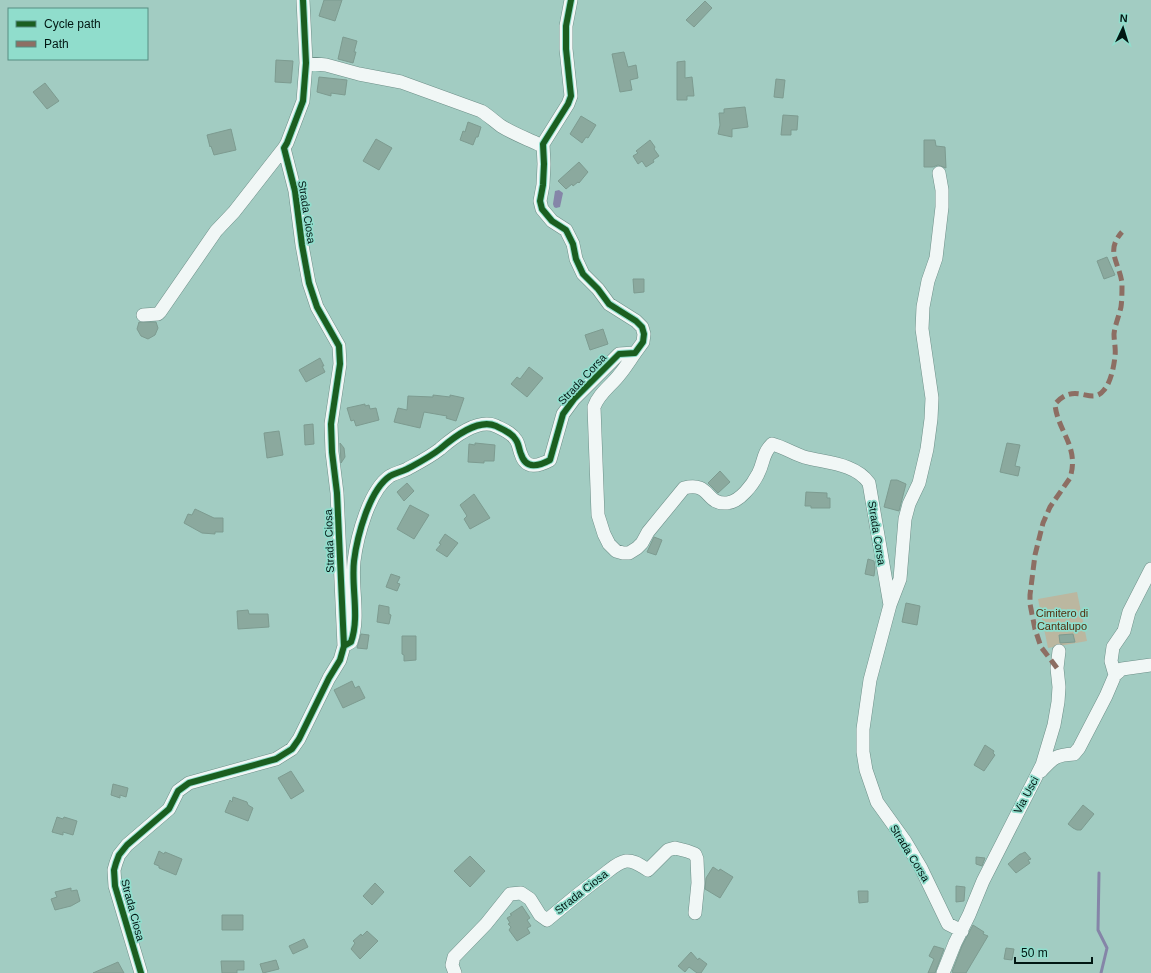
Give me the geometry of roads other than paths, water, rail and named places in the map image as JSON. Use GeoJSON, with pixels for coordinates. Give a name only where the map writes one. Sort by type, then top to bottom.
{"type":"FeatureCollection","features":[{"type":"Feature","properties":{"kind":"street"},"geometry":{"type":"LineString","coordinates":[[144,315],[160,312],[216,231],[234,212],[287,143],[303,102],[306,64],[304,0]]}},
{"type":"Feature","properties":{"kind":"street"},"geometry":{"type":"LineString","coordinates":[[306,64],[326,65],[359,74],[401,82],[481,111],[508,130],[538,144],[543,144],[568,104],[570,96],[566,49],[566,26],[571,0]]}},
{"type":"Feature","properties":{"kind":"street","name":"Strada Corsa"},"geometry":{"type":"LineString","coordinates":[[543,144],[544,185],[540,201],[542,209],[546,216],[566,230],[573,244],[576,259],[583,274],[598,289],[609,304],[636,321],[642,327],[644,334],[644,342],[620,375],[602,392],[594,407],[598,515],[609,544],[616,551],[623,553],[630,553],[637,548],[642,543],[648,532],[684,488],[692,486],[700,487],[718,503],[729,503],[738,498],[750,486],[759,473],[766,450],[772,444],[804,456],[851,469],[865,477],[869,483],[890,605]]}},
{"type":"Feature","properties":{"kind":"street","name":"Strada Ciosa"},"geometry":{"type":"LineString","coordinates":[[141,973],[115,886],[114,870],[119,855],[127,845],[169,809],[178,792],[189,783],[276,759],[292,748],[299,739],[329,678],[340,660],[344,646],[337,493],[332,452],[331,424],[340,364],[339,346],[317,307],[309,283],[302,246],[295,191],[284,148]]}},
{"type":"Feature","properties":{"kind":"street","name":"Strada Corsa"},"geometry":{"type":"LineString","coordinates":[[939,173],[942,190],[942,208],[936,258],[928,281],[922,307],[922,329],[932,398],[931,419],[927,448],[920,476],[905,519],[900,579],[890,605],[870,680],[863,729],[863,752],[866,770],[877,802],[905,841],[921,868],[948,924],[962,930]]}},
{"type":"Feature","properties":{"kind":"street","name":"Strada Corsa"},"geometry":{"type":"LineString","coordinates":[[344,646],[351,642],[354,629],[354,561],[365,513],[377,489],[390,476],[405,470],[432,455],[448,443],[479,425],[490,424],[512,435],[517,441],[521,456],[526,463],[533,466],[541,465],[550,460],[563,414],[574,399],[619,354],[635,353]]}},
{"type":"Feature","properties":{"kind":"street"},"geometry":{"type":"LineString","coordinates":[[1115,675],[1111,662],[1113,647],[1124,631],[1129,612],[1151,569]]}},
{"type":"Feature","properties":{"kind":"street","name":"Via Usci"},"geometry":{"type":"LineString","coordinates":[[943,973],[986,875],[1037,776],[1054,725],[1058,702],[1059,687],[1057,668],[1059,651]]}},
{"type":"Feature","properties":{"kind":"street"},"geometry":{"type":"LineString","coordinates":[[1037,776],[1054,757],[1063,754],[1074,754],[1079,748],[1106,696],[1115,675],[1122,669],[1151,666]]}},
{"type":"Feature","properties":{"kind":"street","name":"Strada Ciosa"},"geometry":{"type":"LineString","coordinates":[[455,973],[452,965],[454,957],[486,924],[510,894],[521,892],[530,900],[540,915],[547,920],[618,864],[625,861],[630,861],[648,870],[668,850],[675,848],[687,850],[695,854],[697,859],[698,883],[695,913]]}},
{"type":"Feature","properties":{"kind":"water"},"geometry":{"type":"Polygon","coordinates":[[[559,190],[563,193],[560,207],[556,208],[553,204],[555,191],[559,190]]]}},
{"type":"Feature","properties":{"kind":"waterway"},"geometry":{"type":"LineString","coordinates":[[1099,873],[1098,930],[1107,948],[1101,973]]}},
{"type":"Feature","properties":{"kind":"park label","name":"Cimitero di Cantalupo"},"geometry":{"type":"Point","coordinates":[1062,619]}}]}
